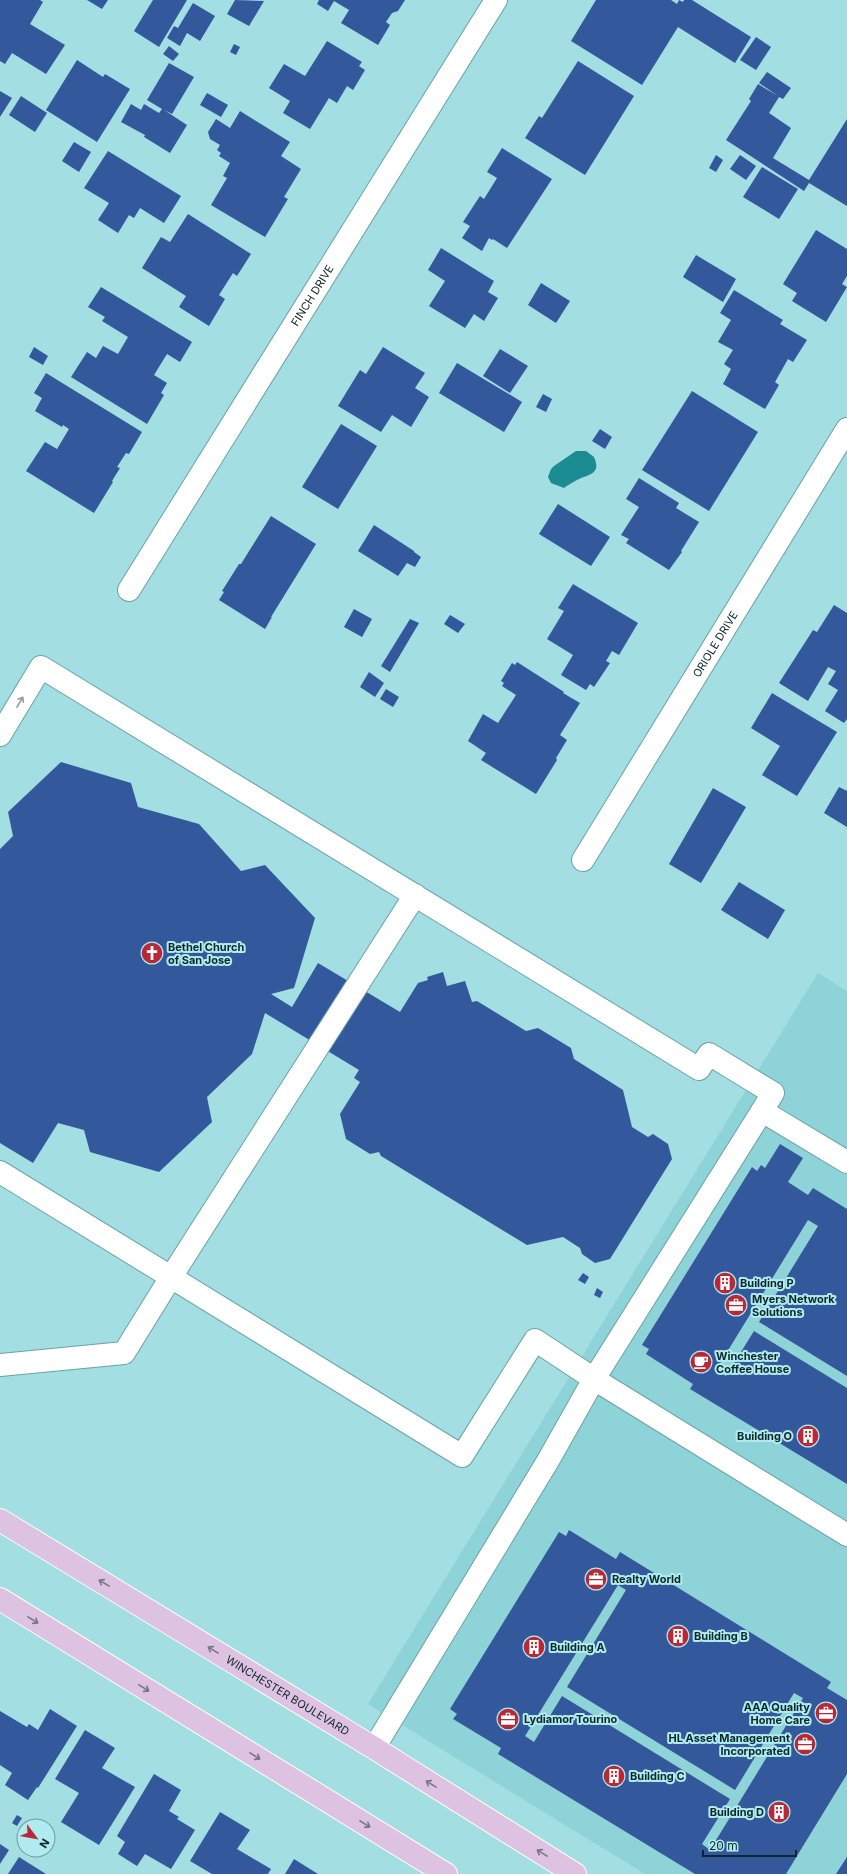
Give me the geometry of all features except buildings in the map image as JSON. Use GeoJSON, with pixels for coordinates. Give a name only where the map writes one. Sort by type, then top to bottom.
{"type":"FeatureCollection","features":[{"type":"Feature","properties":{"kind":"main road","name":"WINCHESTER BOULEVARD"},"geometry":{"type":"LineString","coordinates":[[0,1520],[374,1748],[575,1874]]}},
{"type":"Feature","properties":{"kind":"main road"},"geometry":{"type":"LineString","coordinates":[[0,1600],[446,1874]]}},
{"type":"Feature","properties":{"kind":"street","name":"FINCH DRIVE"},"geometry":{"type":"LineString","coordinates":[[129,590],[496,0]]}},
{"type":"Feature","properties":{"kind":"street","name":"ORIOLE DRIVE"},"geometry":{"type":"LineString","coordinates":[[583,860],[847,429]]}},
{"type":"Feature","properties":{"kind":"street"},"geometry":{"type":"LineString","coordinates":[[0,736],[41,667],[699,1069],[709,1054],[772,1092],[594,1379],[549,1459],[374,1748]]}},
{"type":"Feature","properties":{"kind":"street"},"geometry":{"type":"LineString","coordinates":[[0,1365],[124,1353],[415,895]]}},
{"type":"Feature","properties":{"kind":"street"},"geometry":{"type":"LineString","coordinates":[[762,1110],[847,1162]]}},
{"type":"Feature","properties":{"kind":"street"},"geometry":{"type":"LineString","coordinates":[[0,1172],[462,1456],[535,1340],[594,1379],[847,1535]]}},
{"type":"Feature","properties":{"kind":"shaded area"},"geometry":{"type":"Polygon","coordinates":[[[576,451],[586,451],[594,457],[596,463],[595,471],[564,488],[551,483],[548,477],[551,469],[576,451]]]}},
{"type":"Feature","properties":{"kind":"shaded area"},"geometry":{"type":"Polygon","coordinates":[[[818,973],[847,991],[847,1874],[645,1874],[368,1704],[818,973]]]}},
{"type":"Feature","properties":{"kind":"place","name":"Bethel Church of San Jose"},"geometry":{"type":"Point","coordinates":[152,953]}},
{"type":"Feature","properties":{"kind":"place","name":"Building P"},"geometry":{"type":"Point","coordinates":[725,1283]}},
{"type":"Feature","properties":{"kind":"place","name":"Myers Network Solutions"},"geometry":{"type":"Point","coordinates":[736,1305]}},
{"type":"Feature","properties":{"kind":"place","name":"Winchester Coffee House"},"geometry":{"type":"Point","coordinates":[701,1362]}},
{"type":"Feature","properties":{"kind":"place","name":"Building O"},"geometry":{"type":"Point","coordinates":[808,1436]}},
{"type":"Feature","properties":{"kind":"place","name":"Realty World"},"geometry":{"type":"Point","coordinates":[596,1579]}},
{"type":"Feature","properties":{"kind":"place","name":"Building B"},"geometry":{"type":"Point","coordinates":[678,1636]}},
{"type":"Feature","properties":{"kind":"place","name":"Building A"},"geometry":{"type":"Point","coordinates":[534,1647]}},
{"type":"Feature","properties":{"kind":"place","name":"AAA Quality Home Care"},"geometry":{"type":"Point","coordinates":[826,1713]}},
{"type":"Feature","properties":{"kind":"place","name":"Lydiamor Tourino"},"geometry":{"type":"Point","coordinates":[508,1719]}},
{"type":"Feature","properties":{"kind":"place","name":"HL Asset Management Incorporated"},"geometry":{"type":"Point","coordinates":[805,1744]}},
{"type":"Feature","properties":{"kind":"place","name":"Building C"},"geometry":{"type":"Point","coordinates":[614,1776]}},
{"type":"Feature","properties":{"kind":"place","name":"Building D"},"geometry":{"type":"Point","coordinates":[779,1812]}}]}
